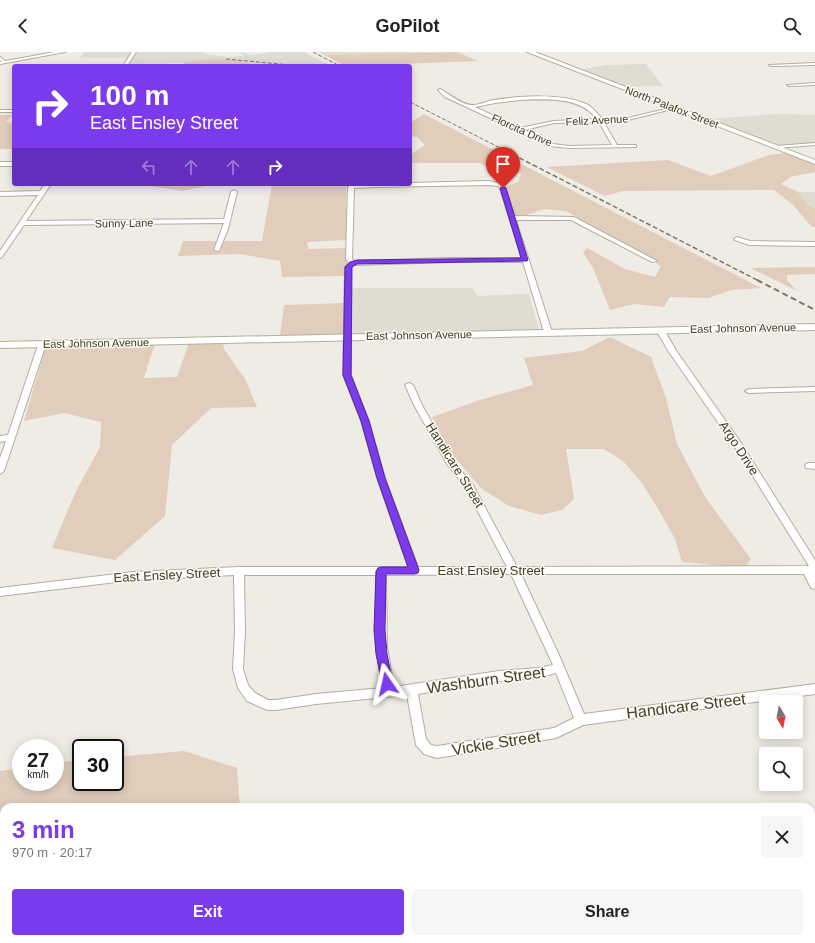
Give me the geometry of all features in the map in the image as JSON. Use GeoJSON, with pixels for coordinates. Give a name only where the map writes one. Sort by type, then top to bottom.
{"type":"FeatureCollection","features":[{"type":"Feature","properties":{"kind":"main road","name":"North Palafox Street"},"geometry":{"type":"LineString","coordinates":[[530,52],[815,162]]}},
{"type":"Feature","properties":{"kind":"main road","name":"East Johnson Avenue"},"geometry":{"type":"LineString","coordinates":[[0,345],[815,327]]}},
{"type":"Feature","properties":{"kind":"street"},"geometry":{"type":"LineString","coordinates":[[1,61],[63,52]]}},
{"type":"Feature","properties":{"kind":"street"},"geometry":{"type":"LineString","coordinates":[[126,64],[134,52]]}},
{"type":"Feature","properties":{"kind":"street"},"geometry":{"type":"LineString","coordinates":[[771,65],[815,64]]}},
{"type":"Feature","properties":{"kind":"street"},"geometry":{"type":"LineString","coordinates":[[790,85],[814,85]]}},
{"type":"Feature","properties":{"kind":"street","name":"Florcita Drive"},"geometry":{"type":"LineString","coordinates":[[440,90],[445,94],[519,130],[557,146],[634,146]]}},
{"type":"Feature","properties":{"kind":"street"},"geometry":{"type":"LineString","coordinates":[[471,107],[499,100],[562,100],[580,104],[588,107],[601,121],[615,146]]}},
{"type":"Feature","properties":{"kind":"street","name":"Feliz Avenue"},"geometry":{"type":"LineString","coordinates":[[519,130],[554,122],[601,121],[635,118],[674,108]]}},
{"type":"Feature","properties":{"kind":"street"},"geometry":{"type":"LineString","coordinates":[[0,112],[12,111]]}},
{"type":"Feature","properties":{"kind":"street"},"geometry":{"type":"LineString","coordinates":[[776,147],[815,144]]}},
{"type":"Feature","properties":{"kind":"street"},"geometry":{"type":"LineString","coordinates":[[0,164],[12,164]]}},
{"type":"Feature","properties":{"kind":"street"},"geometry":{"type":"LineString","coordinates":[[412,185],[481,183],[500,185],[503,188],[548,332]]}},
{"type":"Feature","properties":{"kind":"street"},"geometry":{"type":"LineString","coordinates":[[0,256],[47,186]]}},
{"type":"Feature","properties":{"kind":"street"},"geometry":{"type":"LineString","coordinates":[[352,263],[349,259],[351,187],[384,186]]}},
{"type":"Feature","properties":{"kind":"street"},"geometry":{"type":"LineString","coordinates":[[218,250],[234,192]]}},
{"type":"Feature","properties":{"kind":"street"},"geometry":{"type":"LineString","coordinates":[[0,194],[42,193]]}},
{"type":"Feature","properties":{"kind":"street"},"geometry":{"type":"LineString","coordinates":[[512,218],[572,218],[654,261]]}},
{"type":"Feature","properties":{"kind":"street","name":"Sunny Lane"},"geometry":{"type":"LineString","coordinates":[[22,223],[227,221]]}},
{"type":"Feature","properties":{"kind":"street"},"geometry":{"type":"LineString","coordinates":[[737,239],[749,243],[815,244]]}},
{"type":"Feature","properties":{"kind":"street"},"geometry":{"type":"LineString","coordinates":[[414,570],[381,478],[365,421],[347,375],[348,267],[352,263],[437,260],[525,260]]}},
{"type":"Feature","properties":{"kind":"street","name":"Argo Drive"},"geometry":{"type":"LineString","coordinates":[[660,330],[673,352],[736,442],[812,569],[815,585]]}},
{"type":"Feature","properties":{"kind":"street"},"geometry":{"type":"LineString","coordinates":[[0,471],[42,344]]}},
{"type":"Feature","properties":{"kind":"street","name":"Handicare Street"},"geometry":{"type":"LineString","coordinates":[[409,385],[451,464],[469,485],[514,570],[559,668],[578,723],[815,689]]}},
{"type":"Feature","properties":{"kind":"street"},"geometry":{"type":"LineString","coordinates":[[749,391],[815,389]]}},
{"type":"Feature","properties":{"kind":"street"},"geometry":{"type":"LineString","coordinates":[[0,438],[11,438]]}},
{"type":"Feature","properties":{"kind":"street","name":"East Ensley Street"},"geometry":{"type":"LineString","coordinates":[[0,592],[133,576],[240,572],[812,569]]}},
{"type":"Feature","properties":{"kind":"street"},"geometry":{"type":"LineString","coordinates":[[381,571],[379,630],[381,654],[390,693]]}},
{"type":"Feature","properties":{"kind":"street","name":"Washburn Street"},"geometry":{"type":"LineString","coordinates":[[240,572],[238,586],[240,632],[238,669],[244,688],[251,697],[259,702],[276,706],[316,699],[390,693],[499,676],[538,673],[559,668]]}},
{"type":"Feature","properties":{"kind":"street","name":"Washburn Street"},"geometry":{"type":"LineString","coordinates":[[412,690],[420,741]]}},
{"type":"Feature","properties":{"kind":"street","name":"Vickie Street"},"geometry":{"type":"LineString","coordinates":[[420,741],[428,750],[437,752],[556,733],[578,723]]}},
{"type":"Feature","properties":{"kind":"shaded area"},"geometry":{"type":"Polygon","coordinates":[[[85,52],[132,52],[128,58],[80,58],[85,52]]]}},
{"type":"Feature","properties":{"kind":"shaded area"},"geometry":{"type":"Polygon","coordinates":[[[136,52],[203,52],[206,54],[228,57],[244,56],[239,52],[253,55],[270,52],[304,52],[327,64],[252,64],[249,62],[199,60],[184,63],[130,64],[136,52]]]}},
{"type":"Feature","properties":{"kind":"shaded area"},"geometry":{"type":"Polygon","coordinates":[[[318,52],[457,52],[324,55],[318,52]]]}},
{"type":"Feature","properties":{"kind":"shaded area"},"geometry":{"type":"Polygon","coordinates":[[[457,52],[478,61],[399,64],[342,64],[324,55],[457,52]]]}},
{"type":"Feature","properties":{"kind":"shaded area"},"geometry":{"type":"Polygon","coordinates":[[[199,60],[236,60],[252,64],[184,64],[199,60]]]}},
{"type":"Feature","properties":{"kind":"shaded area"},"geometry":{"type":"Polygon","coordinates":[[[646,64],[663,86],[623,87],[578,70],[606,65],[646,64]]]}},
{"type":"Feature","properties":{"kind":"shaded area"},"geometry":{"type":"Polygon","coordinates":[[[424,114],[761,288],[732,290],[708,298],[670,297],[664,307],[634,304],[610,310],[593,268],[583,253],[587,248],[625,269],[655,277],[661,266],[656,263],[658,262],[566,211],[544,209],[524,216],[514,216],[505,187],[518,182],[521,173],[502,166],[485,166],[480,163],[412,163],[412,154],[425,145],[417,137],[412,136],[412,122],[424,114]]]}},
{"type":"Feature","properties":{"kind":"shaded area"},"geometry":{"type":"Polygon","coordinates":[[[778,114],[815,115],[815,143],[776,146],[706,119],[778,114]]]}},
{"type":"Feature","properties":{"kind":"shaded area"},"geometry":{"type":"Polygon","coordinates":[[[0,115],[12,115],[6,122],[12,123],[12,149],[0,149],[0,115]]]}},
{"type":"Feature","properties":{"kind":"shaded area"},"geometry":{"type":"Polygon","coordinates":[[[789,153],[815,163],[815,172],[790,177],[781,184],[798,192],[808,205],[815,209],[815,227],[812,227],[792,204],[774,190],[623,191],[605,196],[547,167],[668,160],[711,176],[769,155],[789,153]]]}},
{"type":"Feature","properties":{"kind":"shaded area"},"geometry":{"type":"Polygon","coordinates":[[[150,186],[207,186],[182,191],[150,186]]]}},
{"type":"Feature","properties":{"kind":"shaded area"},"geometry":{"type":"Polygon","coordinates":[[[272,186],[346,186],[346,240],[307,242],[308,249],[346,248],[346,259],[348,263],[345,267],[345,276],[282,277],[280,261],[240,254],[178,256],[183,241],[218,241],[214,251],[220,252],[223,241],[262,241],[272,186]]]}},
{"type":"Feature","properties":{"kind":"shaded area"},"geometry":{"type":"Polygon","coordinates":[[[798,192],[815,192],[815,209],[808,205],[798,192]]]}},
{"type":"Feature","properties":{"kind":"shaded area"},"geometry":{"type":"Polygon","coordinates":[[[815,267],[815,274],[787,275],[787,280],[797,291],[750,268],[815,267]]]}},
{"type":"Feature","properties":{"kind":"shaded area"},"geometry":{"type":"Polygon","coordinates":[[[351,288],[472,288],[477,296],[529,294],[539,330],[351,334],[351,288]]]}},
{"type":"Feature","properties":{"kind":"shaded area"},"geometry":{"type":"Polygon","coordinates":[[[345,303],[344,335],[280,336],[284,305],[345,303]]]}},
{"type":"Feature","properties":{"kind":"shaded area"},"geometry":{"type":"Polygon","coordinates":[[[610,337],[651,357],[666,398],[677,444],[705,497],[751,559],[746,566],[726,566],[682,562],[675,539],[642,483],[623,461],[604,449],[566,449],[574,499],[562,510],[541,515],[509,506],[482,489],[449,451],[432,417],[480,400],[533,385],[524,358],[582,351],[610,337]]]}},
{"type":"Feature","properties":{"kind":"shaded area"},"geometry":{"type":"Polygon","coordinates":[[[223,342],[224,349],[245,379],[257,407],[211,408],[172,445],[165,516],[115,560],[52,548],[76,491],[100,447],[101,422],[64,413],[24,421],[46,346],[155,343],[144,378],[177,377],[189,343],[223,342]]]}},
{"type":"Feature","properties":{"kind":"shaded area"},"geometry":{"type":"Polygon","coordinates":[[[184,751],[237,768],[240,803],[0,803],[0,771],[12,769],[12,791],[64,791],[64,762],[72,761],[72,791],[124,791],[124,756],[184,751]]]}},
{"type":"Feature","properties":{"kind":"railway"},"geometry":{"type":"LineString","coordinates":[[313,52],[336,64]]}},
{"type":"Feature","properties":{"kind":"railway"},"geometry":{"type":"LineString","coordinates":[[226,59],[280,64]]}},
{"type":"Feature","properties":{"kind":"railway"},"geometry":{"type":"LineString","coordinates":[[412,103],[508,152]]}},
{"type":"Feature","properties":{"kind":"railway"},"geometry":{"type":"LineString","coordinates":[[506,151],[759,281]]}},
{"type":"Feature","properties":{"kind":"railway"},"geometry":{"type":"LineString","coordinates":[[757,280],[815,310]]}},
{"type":"Feature","properties":{"kind":"route"},"geometry":{"type":"LineString","coordinates":[[387,684],[381,654],[379,630],[381,571],[414,570],[381,478],[365,421],[347,375],[348,267],[352,263],[357,262],[506,259],[525,260],[503,188]]}}]}
